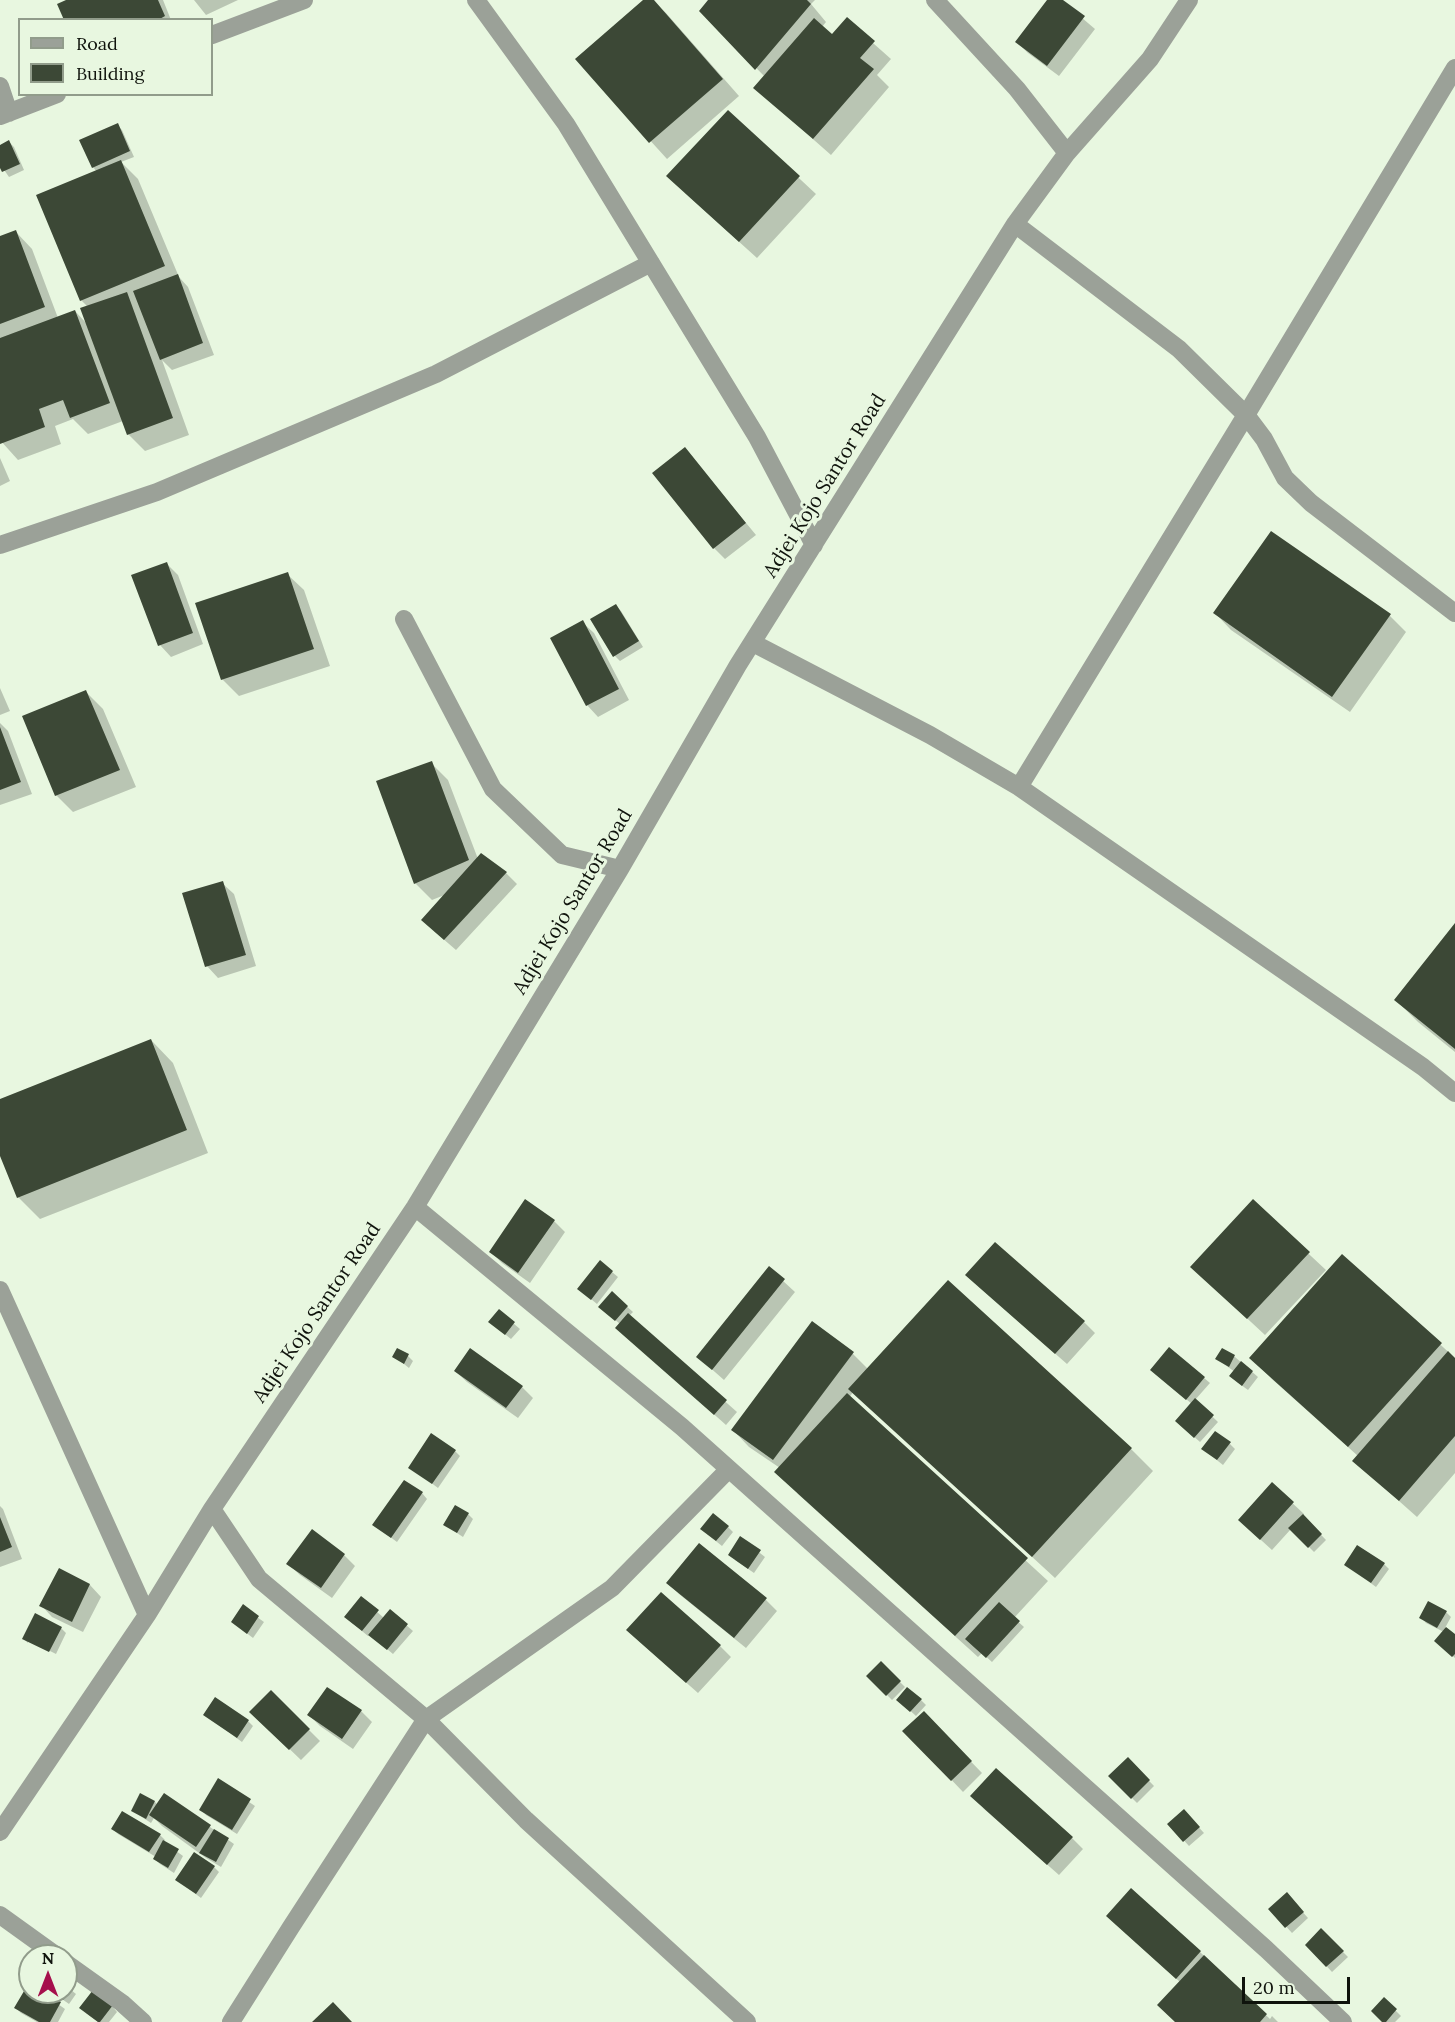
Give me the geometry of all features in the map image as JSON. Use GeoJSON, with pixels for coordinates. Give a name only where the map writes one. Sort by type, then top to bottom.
{"type":"FeatureCollection","features":[{"type":"Feature","properties":{"kind":"street"},"geometry":{"type":"LineString","coordinates":[[213,35],[304,0]]}},
{"type":"Feature","properties":{"kind":"street"},"geometry":{"type":"LineString","coordinates":[[476,0],[566,124],[757,437],[814,545]]}},
{"type":"Feature","properties":{"kind":"street"},"geometry":{"type":"LineString","coordinates":[[935,0],[1017,89],[1066,153]]}},
{"type":"Feature","properties":{"kind":"street","name":"Adjei Kojo Santor Road"},"geometry":{"type":"LineString","coordinates":[[0,1832],[147,1615],[212,1509],[415,1207],[620,869],[753,643],[1016,224],[1066,153],[1150,59],[1189,0]]}},
{"type":"Feature","properties":{"kind":"street"},"geometry":{"type":"LineString","coordinates":[[1019,787],[1455,68]]}},
{"type":"Feature","properties":{"kind":"street"},"geometry":{"type":"LineString","coordinates":[[0,86],[5,115],[52,96]]}},
{"type":"Feature","properties":{"kind":"street"},"geometry":{"type":"LineString","coordinates":[[1016,224],[1179,349],[1246,415],[1264,439],[1285,478],[1311,503],[1455,612]]}},
{"type":"Feature","properties":{"kind":"street"},"geometry":{"type":"LineString","coordinates":[[0,545],[157,492],[425,379],[651,263]]}},
{"type":"Feature","properties":{"kind":"street"},"geometry":{"type":"LineString","coordinates":[[404,619],[493,789],[562,855],[620,869]]}},
{"type":"Feature","properties":{"kind":"street"},"geometry":{"type":"LineString","coordinates":[[753,643],[930,735],[1019,787],[1423,1067],[1455,1093]]}},
{"type":"Feature","properties":{"kind":"street"},"geometry":{"type":"LineString","coordinates":[[415,1207],[673,1420],[1266,1950],[1343,2022]]}},
{"type":"Feature","properties":{"kind":"street"},"geometry":{"type":"LineString","coordinates":[[0,1290],[147,1615]]}},
{"type":"Feature","properties":{"kind":"street"},"geometry":{"type":"LineString","coordinates":[[231,2022],[426,1719],[612,1588],[729,1470]]}},
{"type":"Feature","properties":{"kind":"street"},"geometry":{"type":"LineString","coordinates":[[212,1509],[259,1579],[426,1719],[526,1820],[747,2022]]}},
{"type":"Feature","properties":{"kind":"street"},"geometry":{"type":"LineString","coordinates":[[0,1915],[40,1944]]}},
{"type":"Feature","properties":{"kind":"street"},"geometry":{"type":"LineString","coordinates":[[78,1972],[143,2022]]}},
{"type":"Feature","properties":{"kind":"building"},"geometry":{"type":"Polygon","coordinates":[[[66,0],[158,0],[165,16],[162,18],[63,18],[57,4],[66,0]]]}},
{"type":"Feature","properties":{"kind":"building"},"geometry":{"type":"Polygon","coordinates":[[[643,0],[654,0],[723,79],[649,143],[575,59],[643,0]]]}},
{"type":"Feature","properties":{"kind":"building"},"geometry":{"type":"Polygon","coordinates":[[[708,0],[807,0],[811,4],[755,70],[699,11],[708,0]]]}},
{"type":"Feature","properties":{"kind":"building"},"geometry":{"type":"Polygon","coordinates":[[[1047,0],[1063,0],[1085,16],[1047,66],[1015,42],[1047,0]]]}},
{"type":"Feature","properties":{"kind":"building"},"geometry":{"type":"Polygon","coordinates":[[[847,17],[875,41],[860,58],[874,69],[813,139],[753,88],[814,18],[832,34],[847,17]]]}},
{"type":"Feature","properties":{"kind":"building"},"geometry":{"type":"Polygon","coordinates":[[[728,110],[800,176],[739,242],[666,176],[728,110]]]}},
{"type":"Feature","properties":{"kind":"building"},"geometry":{"type":"Polygon","coordinates":[[[118,123],[130,151],[92,168],[79,140],[118,123]]]}},
{"type":"Feature","properties":{"kind":"building"},"geometry":{"type":"Polygon","coordinates":[[[9,140],[20,164],[2,172],[0,145],[9,140]]]}},
{"type":"Feature","properties":{"kind":"building"},"geometry":{"type":"Polygon","coordinates":[[[121,160],[165,266],[80,301],[36,195],[121,160]]]}},
{"type":"Feature","properties":{"kind":"building"},"geometry":{"type":"Polygon","coordinates":[[[16,230],[45,307],[0,324],[0,236],[16,230]]]}},
{"type":"Feature","properties":{"kind":"building"},"geometry":{"type":"Polygon","coordinates":[[[178,274],[203,343],[160,360],[133,291],[178,274]]]}},
{"type":"Feature","properties":{"kind":"building"},"geometry":{"type":"Polygon","coordinates":[[[127,292],[173,418],[127,435],[80,308],[127,292]]]}},
{"type":"Feature","properties":{"kind":"building"},"geometry":{"type":"Polygon","coordinates":[[[75,310],[110,403],[70,418],[63,400],[39,409],[45,427],[0,444],[0,338],[75,310]]]}},
{"type":"Feature","properties":{"kind":"building"},"geometry":{"type":"Polygon","coordinates":[[[685,447],[746,523],[713,549],[652,473],[685,447]]]}},
{"type":"Feature","properties":{"kind":"building"},"geometry":{"type":"Polygon","coordinates":[[[1271,531],[1391,614],[1332,697],[1213,613],[1271,531]]]}},
{"type":"Feature","properties":{"kind":"building"},"geometry":{"type":"Polygon","coordinates":[[[167,562],[193,633],[158,646],[131,575],[167,562]]]}},
{"type":"Feature","properties":{"kind":"building"},"geometry":{"type":"Polygon","coordinates":[[[288,572],[314,649],[221,680],[195,603],[288,572]]]}},
{"type":"Feature","properties":{"kind":"building"},"geometry":{"type":"Polygon","coordinates":[[[616,604],[639,641],[613,657],[590,619],[616,604]]]}},
{"type":"Feature","properties":{"kind":"building"},"geometry":{"type":"Polygon","coordinates":[[[583,620],[619,689],[586,706],[550,638],[583,620]]]}},
{"type":"Feature","properties":{"kind":"building"},"geometry":{"type":"Polygon","coordinates":[[[86,690],[120,770],[55,796],[22,716],[86,690]]]}},
{"type":"Feature","properties":{"kind":"building"},"geometry":{"type":"Polygon","coordinates":[[[0,727],[21,782],[0,790],[0,727]]]}},
{"type":"Feature","properties":{"kind":"building"},"geometry":{"type":"Polygon","coordinates":[[[432,761],[469,860],[414,884],[376,781],[432,761]]]}},
{"type":"Feature","properties":{"kind":"building"},"geometry":{"type":"Polygon","coordinates":[[[481,853],[507,872],[444,940],[421,920],[481,853]]]}},
{"type":"Feature","properties":{"kind":"building"},"geometry":{"type":"Polygon","coordinates":[[[223,881],[246,955],[205,967],[182,893],[223,881]]]}},
{"type":"Feature","properties":{"kind":"building"},"geometry":{"type":"Polygon","coordinates":[[[1455,923],[1455,1049],[1394,1000],[1455,923]]]}},
{"type":"Feature","properties":{"kind":"building"},"geometry":{"type":"Polygon","coordinates":[[[151,1039],[187,1130],[17,1198],[0,1156],[0,1099],[151,1039]]]}},
{"type":"Feature","properties":{"kind":"building"},"geometry":{"type":"Polygon","coordinates":[[[525,1199],[555,1220],[518,1273],[489,1252],[525,1199]]]}},
{"type":"Feature","properties":{"kind":"building"},"geometry":{"type":"Polygon","coordinates":[[[1253,1199],[1310,1252],[1247,1319],[1190,1267],[1253,1199]]]}},
{"type":"Feature","properties":{"kind":"building"},"geometry":{"type":"Polygon","coordinates":[[[995,1242],[1085,1321],[1055,1354],[965,1275],[995,1242]]]}},
{"type":"Feature","properties":{"kind":"building"},"geometry":{"type":"Polygon","coordinates":[[[1342,1254],[1442,1343],[1348,1447],[1249,1358],[1342,1254]]]}},
{"type":"Feature","properties":{"kind":"building"},"geometry":{"type":"Polygon","coordinates":[[[600,1260],[613,1271],[591,1300],[577,1289],[600,1260]]]}},
{"type":"Feature","properties":{"kind":"building"},"geometry":{"type":"Polygon","coordinates":[[[769,1266],[785,1279],[712,1370],[696,1357],[769,1266]]]}},
{"type":"Feature","properties":{"kind":"building"},"geometry":{"type":"Polygon","coordinates":[[[948,1280],[1132,1448],[1032,1557],[848,1389],[948,1280]]]}},
{"type":"Feature","properties":{"kind":"building"},"geometry":{"type":"Polygon","coordinates":[[[612,1291],[628,1306],[615,1321],[598,1307],[612,1291]]]}},
{"type":"Feature","properties":{"kind":"building"},"geometry":{"type":"Polygon","coordinates":[[[499,1309],[515,1322],[505,1335],[488,1322],[499,1309]]]}},
{"type":"Feature","properties":{"kind":"building"},"geometry":{"type":"Polygon","coordinates":[[[628,1313],[727,1400],[714,1415],[615,1328],[628,1313]]]}},
{"type":"Feature","properties":{"kind":"building"},"geometry":{"type":"Polygon","coordinates":[[[812,1321],[854,1352],[773,1460],[731,1430],[812,1321]]]}},
{"type":"Feature","properties":{"kind":"building"},"geometry":{"type":"Polygon","coordinates":[[[1169,1347],[1205,1377],[1186,1400],[1150,1370],[1169,1347]]]}},
{"type":"Feature","properties":{"kind":"building"},"geometry":{"type":"Polygon","coordinates":[[[397,1348],[409,1354],[404,1364],[392,1357],[397,1348]]]}},
{"type":"Feature","properties":{"kind":"building"},"geometry":{"type":"Polygon","coordinates":[[[470,1348],[523,1386],[506,1408],[454,1371],[470,1348]]]}},
{"type":"Feature","properties":{"kind":"building"},"geometry":{"type":"Polygon","coordinates":[[[1222,1348],[1235,1355],[1229,1367],[1215,1359],[1222,1348]]]}},
{"type":"Feature","properties":{"kind":"building"},"geometry":{"type":"Polygon","coordinates":[[[1448,1351],[1455,1358],[1455,1436],[1399,1501],[1352,1461],[1448,1351]]]}},
{"type":"Feature","properties":{"kind":"building"},"geometry":{"type":"Polygon","coordinates":[[[1241,1361],[1253,1371],[1242,1386],[1229,1376],[1241,1361]]]}},
{"type":"Feature","properties":{"kind":"building"},"geometry":{"type":"Polygon","coordinates":[[[847,1393],[1028,1558],[955,1636],[774,1472],[847,1393]]]}},
{"type":"Feature","properties":{"kind":"building"},"geometry":{"type":"Polygon","coordinates":[[[1195,1398],[1214,1415],[1194,1438],[1175,1421],[1195,1398]]]}},
{"type":"Feature","properties":{"kind":"building"},"geometry":{"type":"Polygon","coordinates":[[[1215,1431],[1231,1442],[1217,1460],[1201,1449],[1215,1431]]]}},
{"type":"Feature","properties":{"kind":"building"},"geometry":{"type":"Polygon","coordinates":[[[431,1433],[456,1450],[432,1484],[408,1468],[431,1433]]]}},
{"type":"Feature","properties":{"kind":"building"},"geometry":{"type":"Polygon","coordinates":[[[404,1480],[423,1492],[391,1538],[372,1525],[404,1480]]]}},
{"type":"Feature","properties":{"kind":"building"},"geometry":{"type":"Polygon","coordinates":[[[1272,1482],[1294,1502],[1260,1540],[1238,1520],[1272,1482]]]}},
{"type":"Feature","properties":{"kind":"building"},"geometry":{"type":"Polygon","coordinates":[[[455,1505],[469,1513],[457,1533],[443,1525],[455,1505]]]}},
{"type":"Feature","properties":{"kind":"building"},"geometry":{"type":"Polygon","coordinates":[[[713,1513],[729,1526],[716,1541],[700,1529],[713,1513]]]}},
{"type":"Feature","properties":{"kind":"building"},"geometry":{"type":"Polygon","coordinates":[[[1303,1514],[1322,1534],[1308,1548],[1288,1528],[1303,1514]]]}},
{"type":"Feature","properties":{"kind":"building"},"geometry":{"type":"Polygon","coordinates":[[[0,1517],[12,1547],[0,1552],[0,1517]]]}},
{"type":"Feature","properties":{"kind":"building"},"geometry":{"type":"Polygon","coordinates":[[[312,1529],[345,1554],[321,1588],[286,1564],[312,1529]]]}},
{"type":"Feature","properties":{"kind":"building"},"geometry":{"type":"Polygon","coordinates":[[[740,1536],[761,1550],[748,1569],[728,1555],[740,1536]]]}},
{"type":"Feature","properties":{"kind":"building"},"geometry":{"type":"Polygon","coordinates":[[[699,1543],[767,1598],[734,1638],[666,1583],[699,1543]]]}},
{"type":"Feature","properties":{"kind":"building"},"geometry":{"type":"Polygon","coordinates":[[[1357,1545],[1385,1563],[1371,1583],[1344,1565],[1357,1545]]]}},
{"type":"Feature","properties":{"kind":"building"},"geometry":{"type":"Polygon","coordinates":[[[59,1568],[90,1584],[72,1622],[39,1606],[59,1568]]]}},
{"type":"Feature","properties":{"kind":"building"},"geometry":{"type":"Polygon","coordinates":[[[661,1592],[721,1645],[686,1683],[626,1630],[661,1592]]]}},
{"type":"Feature","properties":{"kind":"building"},"geometry":{"type":"Polygon","coordinates":[[[361,1596],[379,1610],[362,1631],[344,1617],[361,1596]]]}},
{"type":"Feature","properties":{"kind":"building"},"geometry":{"type":"Polygon","coordinates":[[[1428,1601],[1447,1611],[1437,1628],[1419,1618],[1428,1601]]]}},
{"type":"Feature","properties":{"kind":"building"},"geometry":{"type":"Polygon","coordinates":[[[999,1602],[1020,1621],[986,1658],[965,1639],[999,1602]]]}},
{"type":"Feature","properties":{"kind":"building"},"geometry":{"type":"Polygon","coordinates":[[[243,1604],[259,1616],[247,1634],[231,1622],[243,1604]]]}},
{"type":"Feature","properties":{"kind":"building"},"geometry":{"type":"Polygon","coordinates":[[[390,1609],[408,1624],[387,1650],[368,1635],[390,1609]]]}},
{"type":"Feature","properties":{"kind":"building"},"geometry":{"type":"Polygon","coordinates":[[[35,1613],[62,1627],[49,1652],[22,1639],[35,1613]]]}},
{"type":"Feature","properties":{"kind":"building"},"geometry":{"type":"Polygon","coordinates":[[[1446,1627],[1455,1634],[1455,1654],[1452,1657],[1434,1641],[1446,1627]]]}},
{"type":"Feature","properties":{"kind":"building"},"geometry":{"type":"Polygon","coordinates":[[[881,1661],[901,1681],[886,1696],[866,1676],[881,1661]]]}},
{"type":"Feature","properties":{"kind":"building"},"geometry":{"type":"Polygon","coordinates":[[[327,1687],[362,1710],[342,1739],[307,1715],[327,1687]]]}},
{"type":"Feature","properties":{"kind":"building"},"geometry":{"type":"Polygon","coordinates":[[[907,1687],[922,1699],[910,1712],[896,1700],[907,1687]]]}},
{"type":"Feature","properties":{"kind":"building"},"geometry":{"type":"Polygon","coordinates":[[[271,1690],[310,1729],[289,1750],[249,1712],[271,1690]]]}},
{"type":"Feature","properties":{"kind":"building"},"geometry":{"type":"Polygon","coordinates":[[[215,1697],[249,1720],[237,1738],[203,1715],[215,1697]]]}},
{"type":"Feature","properties":{"kind":"building"},"geometry":{"type":"Polygon","coordinates":[[[924,1711],[972,1761],[951,1781],[902,1731],[924,1711]]]}},
{"type":"Feature","properties":{"kind":"building"},"geometry":{"type":"Polygon","coordinates":[[[1128,1757],[1150,1780],[1131,1799],[1108,1776],[1128,1757]]]}},
{"type":"Feature","properties":{"kind":"building"},"geometry":{"type":"Polygon","coordinates":[[[996,1768],[1073,1837],[1047,1865],[970,1796],[996,1768]]]}},
{"type":"Feature","properties":{"kind":"building"},"geometry":{"type":"Polygon","coordinates":[[[218,1778],[251,1799],[232,1830],[199,1810],[218,1778]]]}},
{"type":"Feature","properties":{"kind":"building"},"geometry":{"type":"Polygon","coordinates":[[[140,1793],[155,1801],[146,1819],[131,1811],[140,1793]]]}},
{"type":"Feature","properties":{"kind":"building"},"geometry":{"type":"Polygon","coordinates":[[[164,1793],[211,1825],[196,1847],[149,1815],[164,1793]]]}},
{"type":"Feature","properties":{"kind":"building"},"geometry":{"type":"Polygon","coordinates":[[[1184,1809],[1200,1827],[1183,1842],[1167,1824],[1184,1809]]]}},
{"type":"Feature","properties":{"kind":"building"},"geometry":{"type":"Polygon","coordinates":[[[122,1811],[161,1834],[149,1852],[111,1829],[122,1811]]]}},
{"type":"Feature","properties":{"kind":"building"},"geometry":{"type":"Polygon","coordinates":[[[214,1829],[229,1838],[216,1862],[199,1853],[214,1829]]]}},
{"type":"Feature","properties":{"kind":"building"},"geometry":{"type":"Polygon","coordinates":[[[163,1840],[179,1849],[168,1868],[153,1859],[163,1840]]]}},
{"type":"Feature","properties":{"kind":"building"},"geometry":{"type":"Polygon","coordinates":[[[194,1852],[215,1866],[196,1894],[175,1880],[194,1852]]]}},
{"type":"Feature","properties":{"kind":"building"},"geometry":{"type":"Polygon","coordinates":[[[1131,1888],[1201,1951],[1176,1979],[1106,1916],[1131,1888]]]}},
{"type":"Feature","properties":{"kind":"building"},"geometry":{"type":"Polygon","coordinates":[[[1287,1892],[1304,1912],[1285,1928],[1268,1909],[1287,1892]]]}},
{"type":"Feature","properties":{"kind":"building"},"geometry":{"type":"Polygon","coordinates":[[[1321,1928],[1344,1951],[1326,1967],[1305,1945],[1321,1928]]]}},
{"type":"Feature","properties":{"kind":"building"},"geometry":{"type":"Polygon","coordinates":[[[1204,1955],[1267,2014],[1260,2022],[1175,2022],[1157,2005],[1204,1955]]]}},
{"type":"Feature","properties":{"kind":"building"},"geometry":{"type":"Polygon","coordinates":[[[93,1990],[113,2005],[100,2022],[79,2008],[93,1990]]]}},
{"type":"Feature","properties":{"kind":"building"},"geometry":{"type":"Polygon","coordinates":[[[1384,1997],[1397,2009],[1386,2022],[1382,2022],[1371,2011],[1384,1997]]]}},
{"type":"Feature","properties":{"kind":"building"},"geometry":{"type":"Polygon","coordinates":[[[18,2001],[18,2004],[60,2004],[50,2022],[39,2022],[14,2008],[18,2001]]]}},
{"type":"Feature","properties":{"kind":"building"},"geometry":{"type":"Polygon","coordinates":[[[333,2002],[352,2022],[312,2022],[333,2002]]]}}]}
